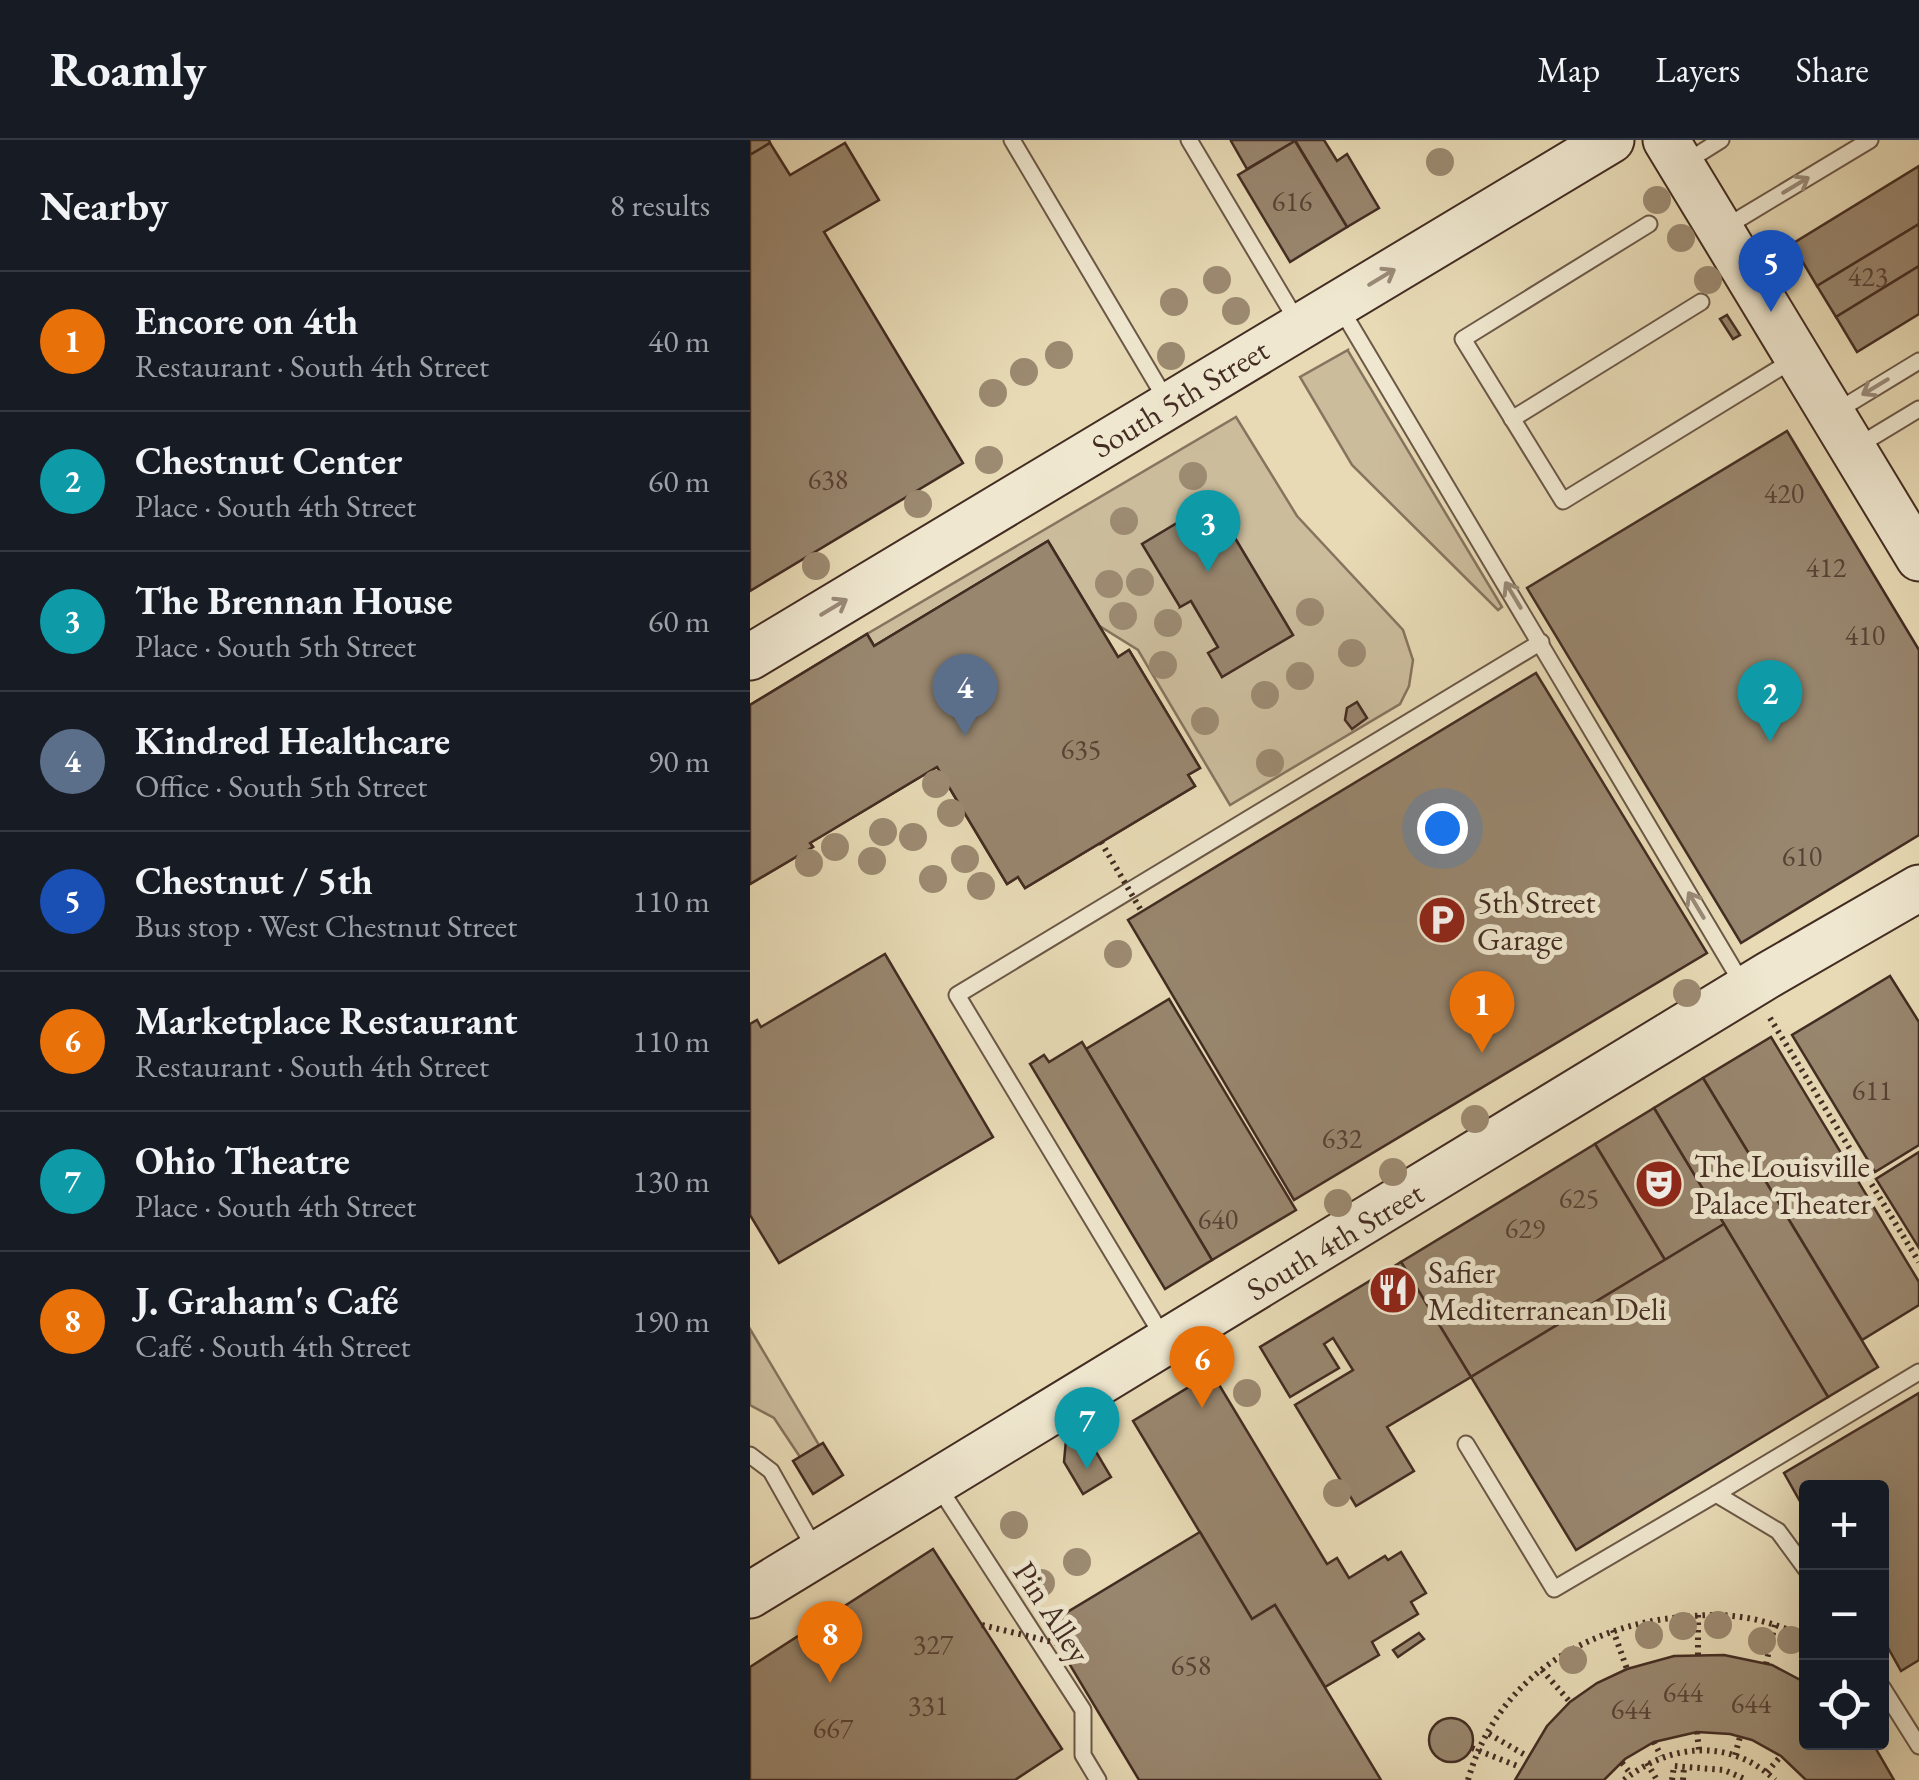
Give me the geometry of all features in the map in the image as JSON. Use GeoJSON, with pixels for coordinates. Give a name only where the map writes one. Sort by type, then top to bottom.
{"type":"FeatureCollection","features":[{"type":"Feature","properties":{"kind":"street","name":"South 5th Street"},"geometry":{"type":"LineString","coordinates":[[750,657],[1611,140]]}},
{"type":"Feature","properties":{"kind":"street"},"geometry":{"type":"LineString","coordinates":[[1674,152],[1842,432],[1914,538]]}},
{"type":"Feature","properties":{"kind":"street","name":"South 4th Street"},"geometry":{"type":"LineString","coordinates":[[750,1595],[1167,1343],[1758,1003],[1919,888]]}},
{"type":"Feature","properties":{"kind":"lane"},"geometry":{"type":"LineString","coordinates":[[1012,140],[1169,405]]}},
{"type":"Feature","properties":{"kind":"lane"},"geometry":{"type":"LineString","coordinates":[[1188,140],[1300,327]]}},
{"type":"Feature","properties":{"kind":"lane"},"geometry":{"type":"LineString","coordinates":[[1674,152],[1721,140]]}},
{"type":"Feature","properties":{"kind":"lane"},"geometry":{"type":"LineString","coordinates":[[1721,230],[1870,140]]}},
{"type":"Feature","properties":{"kind":"lane"},"geometry":{"type":"LineString","coordinates":[[1649,224],[1462,339],[1563,502],[1798,357]]}},
{"type":"Feature","properties":{"kind":"lane"},"geometry":{"type":"LineString","coordinates":[[1512,419],[1701,302]]}},
{"type":"Feature","properties":{"kind":"lane"},"geometry":{"type":"LineString","coordinates":[[1338,304],[1758,1003]]}},
{"type":"Feature","properties":{"kind":"lane"},"geometry":{"type":"LineString","coordinates":[[1842,432],[1919,361]]}},
{"type":"Feature","properties":{"kind":"lane"},"geometry":{"type":"LineString","coordinates":[[1842,432],[1919,409]]}},
{"type":"Feature","properties":{"kind":"lane"},"geometry":{"type":"LineString","coordinates":[[1167,1343],[958,996],[1541,642]]}},
{"type":"Feature","properties":{"kind":"lane"},"geometry":{"type":"LineString","coordinates":[[1466,1444],[1554,1588],[1919,1372]]}},
{"type":"Feature","properties":{"kind":"lane"},"geometry":{"type":"LineString","coordinates":[[750,1455],[771,1471],[818,1554]]}},
{"type":"Feature","properties":{"kind":"lane","name":"Pin Alley"},"geometry":{"type":"LineString","coordinates":[[935,1481],[1083,1710],[1083,1755],[1098,1780]]}},
{"type":"Feature","properties":{"kind":"lane"},"geometry":{"type":"LineString","coordinates":[[1716,1494],[1778,1531],[1799,1560]]}},
{"type":"Feature","properties":{"kind":"lane"},"geometry":{"type":"LineString","coordinates":[[1889,1698],[1919,1746]]}},
{"type":"Feature","properties":{"kind":"path"},"geometry":{"type":"LineString","coordinates":[[1101,842],[1142,912]]}},
{"type":"Feature","properties":{"kind":"path"},"geometry":{"type":"LineString","coordinates":[[1758,1003],[1919,1262]]}},
{"type":"Feature","properties":{"kind":"path"},"geometry":{"type":"LineString","coordinates":[[1698,1615],[1698,1656]]}},
{"type":"Feature","properties":{"kind":"path"},"geometry":{"type":"LineString","coordinates":[[1468,1780],[1476,1750],[1526,1683],[1559,1655],[1593,1636],[1633,1624],[1698,1615],[1738,1616],[1799,1634]]}},
{"type":"Feature","properties":{"kind":"path"},"geometry":{"type":"LineString","coordinates":[[1766,1664],[1775,1624]]}},
{"type":"Feature","properties":{"kind":"path"},"geometry":{"type":"LineString","coordinates":[[982,1626],[1057,1643]]}},
{"type":"Feature","properties":{"kind":"path"},"geometry":{"type":"LineString","coordinates":[[1613,1630],[1627,1668]]}},
{"type":"Feature","properties":{"kind":"path"},"geometry":{"type":"LineString","coordinates":[[1542,1670],[1570,1702]]}},
{"type":"Feature","properties":{"kind":"path"},"geometry":{"type":"LineString","coordinates":[[1697,1732],[1699,1750]]}},
{"type":"Feature","properties":{"kind":"path"},"geometry":{"type":"LineString","coordinates":[[1489,1734],[1527,1756]]}},
{"type":"Feature","properties":{"kind":"path"},"geometry":{"type":"LineString","coordinates":[[1736,1754],[1740,1736]]}},
{"type":"Feature","properties":{"kind":"path"},"geometry":{"type":"LineString","coordinates":[[1654,1742],[1661,1756]]}},
{"type":"Feature","properties":{"kind":"path"},"geometry":{"type":"LineString","coordinates":[[1622,1763],[1627,1777],[1661,1756],[1714,1749],[1736,1754],[1776,1780]]}},
{"type":"Feature","properties":{"kind":"path"},"geometry":{"type":"LineString","coordinates":[[1476,1750],[1520,1767]]}},
{"type":"Feature","properties":{"kind":"path"},"geometry":{"type":"LineString","coordinates":[[1767,1772],[1781,1756]]}},
{"type":"Feature","properties":{"kind":"path"},"geometry":{"type":"LineString","coordinates":[[1647,1763],[1657,1780]]}},
{"type":"Feature","properties":{"kind":"path"},"geometry":{"type":"LineString","coordinates":[[1672,1780],[1674,1766],[1724,1770],[1747,1780]]}},
{"type":"Feature","properties":{"kind":"path"},"geometry":{"type":"LineString","coordinates":[[1683,1780],[1684,1767]]}},
{"type":"Feature","properties":{"kind":"shaded area"},"geometry":{"type":"Polygon","coordinates":[[[1348,350],[1502,607],[1498,610],[1352,465],[1300,377],[1348,350]]]}},
{"type":"Feature","properties":{"kind":"shaded area"},"geometry":{"type":"Polygon","coordinates":[[[1236,417],[1297,516],[1403,630],[1413,660],[1409,686],[1400,704],[1230,805],[1138,650],[1098,625],[1048,542],[874,646],[867,634],[1236,417]],[[1229,528],[1208,540],[1180,607],[1191,601],[1218,647],[1222,677],[1293,635],[1229,528]]]}},
{"type":"Feature","properties":{"kind":"shaded area"},"geometry":{"type":"Polygon","coordinates":[[[750,1329],[819,1445],[800,1457],[774,1418],[750,1405],[750,1329]]]}},
{"type":"Feature","properties":{"kind":"building"},"geometry":{"type":"Polygon","coordinates":[[[750,140],[769,140],[770,143],[750,155],[750,140]]]}},
{"type":"Feature","properties":{"kind":"building"},"geometry":{"type":"Polygon","coordinates":[[[1233,140],[1295,140],[1295,141],[1247,169],[1233,140]]]}},
{"type":"Feature","properties":{"kind":"building"},"geometry":{"type":"Polygon","coordinates":[[[1295,140],[1324,140],[1337,161],[1347,154],[1379,208],[1347,227],[1295,140]]]}},
{"type":"Feature","properties":{"kind":"building"},"geometry":{"type":"Polygon","coordinates":[[[1295,141],[1347,227],[1290,262],[1238,175],[1295,141]]]}},
{"type":"Feature","properties":{"kind":"building"},"geometry":{"type":"Polygon","coordinates":[[[770,143],[790,175],[845,143],[879,200],[824,232],[963,463],[750,591],[750,155],[770,143]]]}},
{"type":"Feature","properties":{"kind":"building"},"geometry":{"type":"Polygon","coordinates":[[[1919,166],[1919,224],[1817,286],[1792,244],[1919,166]]]}},
{"type":"Feature","properties":{"kind":"building"},"geometry":{"type":"Polygon","coordinates":[[[1919,224],[1919,266],[1836,317],[1817,286],[1919,224]]]}},
{"type":"Feature","properties":{"kind":"building"},"geometry":{"type":"Polygon","coordinates":[[[1919,266],[1919,314],[1857,352],[1836,317],[1919,266]]]}},
{"type":"Feature","properties":{"kind":"building"},"geometry":{"type":"Polygon","coordinates":[[[1727,315],[1740,335],[1733,339],[1720,319],[1727,315]]]}},
{"type":"Feature","properties":{"kind":"building"},"geometry":{"type":"Polygon","coordinates":[[[1787,431],[1919,650],[1919,835],[1741,943],[1527,588],[1787,431]]]}},
{"type":"Feature","properties":{"kind":"building"},"geometry":{"type":"Polygon","coordinates":[[[1192,514],[1208,540],[1229,528],[1293,635],[1222,677],[1208,653],[1218,647],[1191,601],[1180,607],[1142,544],[1192,514]]]}},
{"type":"Feature","properties":{"kind":"building"},"geometry":{"type":"Polygon","coordinates":[[[1048,541],[1118,657],[1129,650],[1200,768],[1188,775],[1195,786],[1025,888],[1018,877],[1007,884],[937,767],[750,884],[750,705],[867,634],[874,646],[1048,541]]]}},
{"type":"Feature","properties":{"kind":"building"},"geometry":{"type":"Polygon","coordinates":[[[1048,541],[1118,657],[1129,650],[1200,768],[1188,775],[1195,786],[1025,888],[1018,877],[1007,884],[937,767],[750,884],[750,705],[867,634],[874,646],[1048,541]]]}},
{"type":"Feature","properties":{"kind":"building"},"geometry":{"type":"Polygon","coordinates":[[[1536,673],[1707,953],[1294,1200],[1128,920],[1536,673]]]}},
{"type":"Feature","properties":{"kind":"building"},"geometry":{"type":"Polygon","coordinates":[[[1357,702],[1367,718],[1352,729],[1345,720],[1347,708],[1357,702]]]}},
{"type":"Feature","properties":{"kind":"building"},"geometry":{"type":"Polygon","coordinates":[[[885,954],[993,1137],[779,1263],[750,1215],[750,1024],[757,1020],[761,1027],[885,954]]]}},
{"type":"Feature","properties":{"kind":"building"},"geometry":{"type":"Polygon","coordinates":[[[1890,976],[1919,1022],[1919,1145],[1875,1172],[1792,1035],[1890,976]]]}},
{"type":"Feature","properties":{"kind":"building"},"geometry":{"type":"Polygon","coordinates":[[[1169,999],[1296,1210],[1212,1260],[1086,1049],[1169,999]]]}},
{"type":"Feature","properties":{"kind":"building"},"geometry":{"type":"Polygon","coordinates":[[[1771,1037],[1919,1282],[1919,1305],[1862,1340],[1703,1078],[1771,1037]]]}},
{"type":"Feature","properties":{"kind":"building"},"geometry":{"type":"Polygon","coordinates":[[[1082,1042],[1212,1260],[1165,1289],[1030,1064],[1044,1055],[1049,1062],[1082,1042]]]}},
{"type":"Feature","properties":{"kind":"building"},"geometry":{"type":"Polygon","coordinates":[[[1703,1078],[1878,1367],[1828,1397],[1654,1108],[1703,1078]]]}},
{"type":"Feature","properties":{"kind":"building","name":"The Louisville Palace Theater"},"geometry":{"type":"Polygon","coordinates":[[[1654,1108],[1724,1224],[1665,1260],[1595,1144],[1654,1108]]]}},
{"type":"Feature","properties":{"kind":"building"},"geometry":{"type":"Polygon","coordinates":[[[1595,1144],[1665,1260],[1471,1377],[1401,1262],[1595,1144]]]}},
{"type":"Feature","properties":{"kind":"building"},"geometry":{"type":"Polygon","coordinates":[[[1919,1152],[1919,1248],[1876,1179],[1919,1152]]]}},
{"type":"Feature","properties":{"kind":"building"},"geometry":{"type":"Polygon","coordinates":[[[1724,1224],[1828,1397],[1576,1550],[1471,1377],[1724,1224]]]}},
{"type":"Feature","properties":{"kind":"building"},"geometry":{"type":"Polygon","coordinates":[[[1401,1262],[1471,1377],[1387,1427],[1414,1471],[1356,1506],[1295,1405],[1353,1370],[1333,1338],[1324,1344],[1339,1368],[1290,1397],[1260,1347],[1401,1262]]]}},
{"type":"Feature","properties":{"kind":"building"},"geometry":{"type":"Polygon","coordinates":[[[1212,1373],[1327,1564],[1337,1558],[1349,1578],[1385,1556],[1388,1560],[1401,1552],[1426,1593],[1411,1602],[1418,1614],[1372,1642],[1379,1655],[1325,1687],[1275,1605],[1252,1619],[1133,1421],[1212,1373]]]}},
{"type":"Feature","properties":{"kind":"building"},"geometry":{"type":"Polygon","coordinates":[[[1919,1393],[1919,1660],[1901,1671],[1889,1650],[1889,1480],[1799,1480],[1799,1500],[1784,1473],[1919,1393]]]}},
{"type":"Feature","properties":{"kind":"building"},"geometry":{"type":"Polygon","coordinates":[[[1066,1440],[1092,1445],[1111,1477],[1083,1494],[1064,1462],[1066,1440]]]}},
{"type":"Feature","properties":{"kind":"building"},"geometry":{"type":"Polygon","coordinates":[[[823,1443],[843,1475],[813,1494],[793,1461],[823,1443]]]}},
{"type":"Feature","properties":{"kind":"building"},"geometry":{"type":"Polygon","coordinates":[[[1200,1532],[1252,1619],[1275,1605],[1381,1780],[1139,1780],[1046,1625],[1200,1532]]]}},
{"type":"Feature","properties":{"kind":"building"},"geometry":{"type":"Polygon","coordinates":[[[933,1549],[1062,1749],[1015,1780],[750,1780],[750,1667],[933,1549]]]}},
{"type":"Feature","properties":{"kind":"building"},"geometry":{"type":"Polygon","coordinates":[[[1419,1633],[1424,1639],[1398,1657],[1393,1650],[1419,1633]]]}},
{"type":"Feature","properties":{"kind":"building"},"geometry":{"type":"Polygon","coordinates":[[[1724,1655],[1772,1665],[1799,1679],[1799,1750],[1877,1750],[1894,1780],[1806,1780],[1781,1756],[1752,1740],[1697,1732],[1654,1742],[1625,1759],[1604,1780],[1515,1780],[1547,1726],[1570,1702],[1627,1669],[1674,1656],[1724,1655]]]}},
{"type":"Feature","properties":{"kind":"building"},"geometry":{"type":"Polygon","coordinates":[[[1451,1718],[1467,1724],[1473,1740],[1467,1756],[1451,1762],[1435,1756],[1429,1740],[1435,1724],[1451,1718]]]}},
{"type":"Feature","properties":{"kind":"place","name":"Chestnut / 5th"},"geometry":{"type":"Point","coordinates":[1771,312]}},
{"type":"Feature","properties":{"kind":"place","name":"The Brennan House"},"geometry":{"type":"Point","coordinates":[1208,572]}},
{"type":"Feature","properties":{"kind":"place","name":"Kindred Healthcare"},"geometry":{"type":"Point","coordinates":[965,736]}},
{"type":"Feature","properties":{"kind":"place","name":"Chestnut Center"},"geometry":{"type":"Point","coordinates":[1770,742]}},
{"type":"Feature","properties":{"kind":"place","name":"5th Street Garage"},"geometry":{"type":"Point","coordinates":[1442,920]}},
{"type":"Feature","properties":{"kind":"place","name":"Encore on 4th"},"geometry":{"type":"Point","coordinates":[1482,1053]}},
{"type":"Feature","properties":{"kind":"place","name":"The Louisville Palace Theater"},"geometry":{"type":"Point","coordinates":[1659,1184]}},
{"type":"Feature","properties":{"kind":"place","name":"Safier Mediterranean Deli"},"geometry":{"type":"Point","coordinates":[1393,1290]}},
{"type":"Feature","properties":{"kind":"place","name":"Marketplace Restaurant"},"geometry":{"type":"Point","coordinates":[1202,1408]}},
{"type":"Feature","properties":{"kind":"place","name":"Ohio Theatre"},"geometry":{"type":"Point","coordinates":[1087,1469]}},
{"type":"Feature","properties":{"kind":"place","name":"J. Graham's Café"},"geometry":{"type":"Point","coordinates":[830,1683]}}]}
